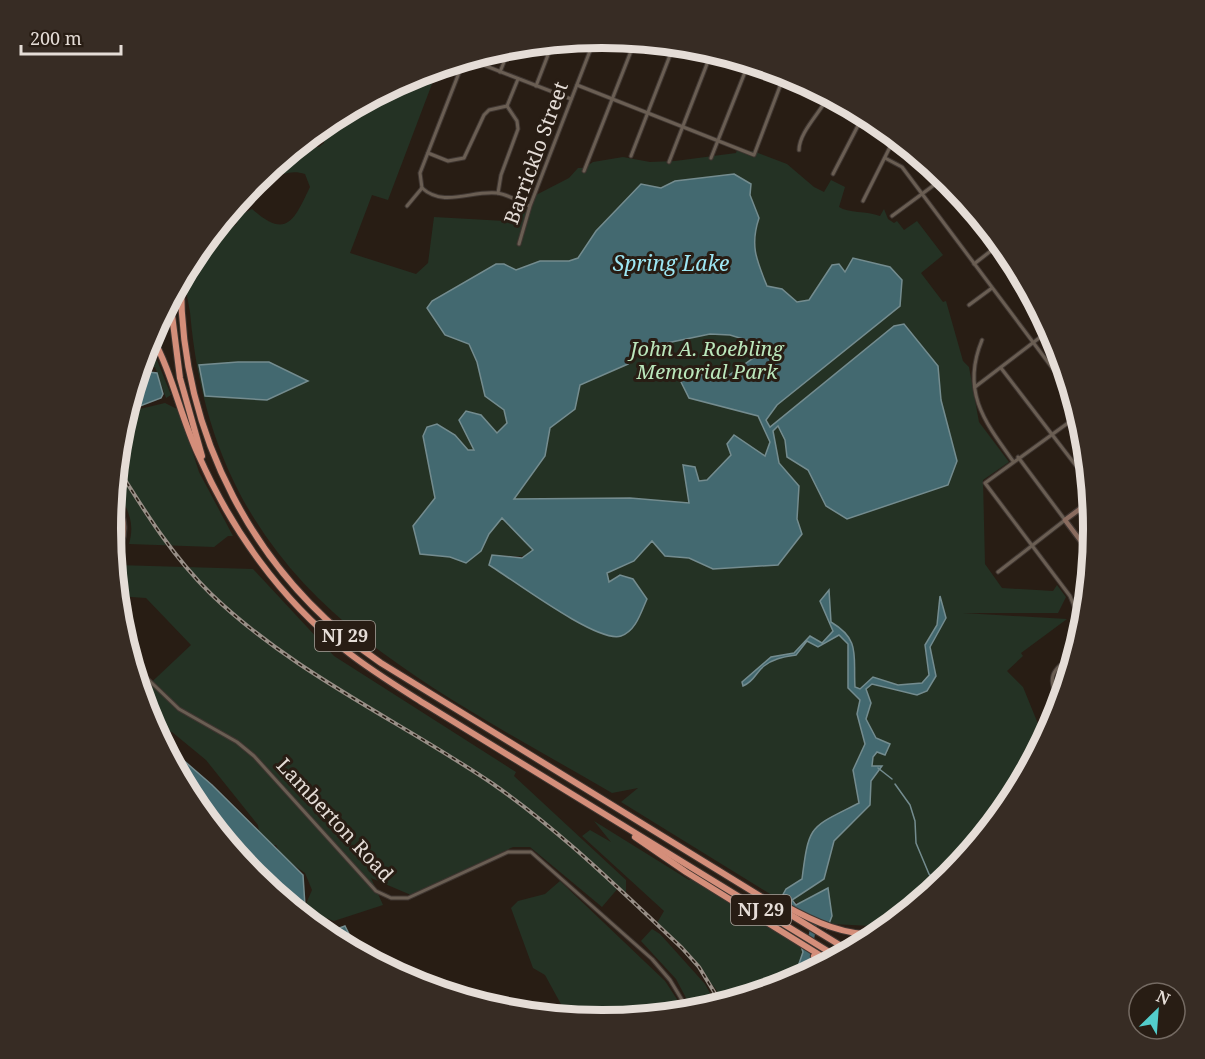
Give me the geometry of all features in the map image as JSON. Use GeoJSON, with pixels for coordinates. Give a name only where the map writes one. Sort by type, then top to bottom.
{"type":"FeatureCollection","features":[{"type":"Feature","properties":{"kind":"highway","name":"NJ 29"},"geometry":{"type":"LineString","coordinates":[[182,296],[186,358],[207,435],[234,500],[257,540],[285,577],[328,622],[376,659],[842,946]]}},
{"type":"Feature","properties":{"kind":"highway","name":"NJ 29"},"geometry":{"type":"LineString","coordinates":[[172,315],[177,363],[188,412],[205,464],[232,519],[262,565],[287,596],[345,650],[425,704],[619,823],[688,869],[830,953]]}},
{"type":"Feature","properties":{"kind":"highway"},"geometry":{"type":"LineString","coordinates":[[157,348],[168,371],[197,454],[232,519]]}},
{"type":"Feature","properties":{"kind":"highway"},"geometry":{"type":"LineString","coordinates":[[646,826],[810,920],[847,932],[864,934]]}},
{"type":"Feature","properties":{"kind":"highway"},"geometry":{"type":"LineString","coordinates":[[688,869],[820,958]]}},
{"type":"Feature","properties":{"kind":"street","name":"Barricklo Street"},"geometry":{"type":"LineString","coordinates":[[519,244],[530,206],[591,48]]}},
{"type":"Feature","properties":{"kind":"street"},"geometry":{"type":"LineString","coordinates":[[585,171],[631,49]]}},
{"type":"Feature","properties":{"kind":"street"},"geometry":{"type":"LineString","coordinates":[[536,86],[549,51]]}},
{"type":"Feature","properties":{"kind":"street"},"geometry":{"type":"LineString","coordinates":[[631,156],[671,53]]}},
{"type":"Feature","properties":{"kind":"street"},"geometry":{"type":"LineString","coordinates":[[500,72],[506,58]]}},
{"type":"Feature","properties":{"kind":"street"},"geometry":{"type":"LineString","coordinates":[[669,162],[709,60]]}},
{"type":"Feature","properties":{"kind":"street"},"geometry":{"type":"LineString","coordinates":[[479,64],[571,99]]}},
{"type":"Feature","properties":{"kind":"street"},"geometry":{"type":"LineString","coordinates":[[407,206],[422,188],[420,173],[462,69]]}},
{"type":"Feature","properties":{"kind":"street"},"geometry":{"type":"LineString","coordinates":[[711,158],[746,70]]}},
{"type":"Feature","properties":{"kind":"street"},"geometry":{"type":"LineString","coordinates":[[507,106],[518,79]]}},
{"type":"Feature","properties":{"kind":"street"},"geometry":{"type":"LineString","coordinates":[[577,85],[754,155],[781,83]]}},
{"type":"Feature","properties":{"kind":"street"},"geometry":{"type":"LineString","coordinates":[[799,150],[804,131],[825,103]]}},
{"type":"Feature","properties":{"kind":"street"},"geometry":{"type":"LineString","coordinates":[[428,153],[448,161],[464,158],[484,115],[489,110],[507,106]]}},
{"type":"Feature","properties":{"kind":"street"},"geometry":{"type":"LineString","coordinates":[[498,193],[501,176],[518,129],[517,121],[507,106]]}},
{"type":"Feature","properties":{"kind":"street"},"geometry":{"type":"LineString","coordinates":[[833,174],[859,123]]}},
{"type":"Feature","properties":{"kind":"street"},"geometry":{"type":"LineString","coordinates":[[863,201],[892,145]]}},
{"type":"Feature","properties":{"kind":"street"},"geometry":{"type":"LineString","coordinates":[[885,158],[902,167],[1059,377]]}},
{"type":"Feature","properties":{"kind":"street"},"geometry":{"type":"LineString","coordinates":[[892,216],[937,183]]}},
{"type":"Feature","properties":{"kind":"street"},"geometry":{"type":"LineString","coordinates":[[422,188],[432,195],[447,198],[498,193],[530,206]]}},
{"type":"Feature","properties":{"kind":"street"},"geometry":{"type":"LineString","coordinates":[[974,264],[993,249]]}},
{"type":"Feature","properties":{"kind":"street"},"geometry":{"type":"LineString","coordinates":[[969,305],[992,288]]}},
{"type":"Feature","properties":{"kind":"street"},"geometry":{"type":"LineString","coordinates":[[975,387],[1043,336]]}},
{"type":"Feature","properties":{"kind":"street"},"geometry":{"type":"LineString","coordinates":[[982,340],[973,364],[978,404],[986,424],[1012,461]]}},
{"type":"Feature","properties":{"kind":"street"},"geometry":{"type":"LineString","coordinates":[[1001,368],[1080,471]]}},
{"type":"Feature","properties":{"kind":"street"},"geometry":{"type":"LineString","coordinates":[[1071,420],[1012,461],[985,483],[1070,596],[1077,612]]}},
{"type":"Feature","properties":{"kind":"street"},"geometry":{"type":"LineString","coordinates":[[1018,457],[1084,545]]}},
{"type":"Feature","properties":{"kind":"street"},"geometry":{"type":"LineString","coordinates":[[998,572],[1083,506]]}},
{"type":"Feature","properties":{"kind":"street"},"geometry":{"type":"LineString","coordinates":[[121,516],[125,526],[121,544]]}},
{"type":"Feature","properties":{"kind":"street"},"geometry":{"type":"LineString","coordinates":[[1055,693],[1051,675],[1066,661]]}},
{"type":"Feature","properties":{"kind":"street","name":"Lamberton Road"},"geometry":{"type":"LineString","coordinates":[[144,676],[179,709],[237,742],[254,756],[376,891],[391,898],[408,898],[508,852],[531,852],[652,959],[670,980],[684,1004]]}},
{"type":"Feature","properties":{"kind":"green space","name":"John A. Roebling Memorial Park"},"geometry":{"type":"Polygon","coordinates":[[[434,79],[388,200],[372,195],[350,253],[416,274],[428,263],[434,217],[505,221],[528,208],[536,195],[569,178],[578,168],[584,168],[593,162],[623,157],[650,162],[675,161],[736,153],[737,150],[753,151],[787,164],[814,187],[824,192],[831,180],[845,187],[839,207],[843,209],[880,216],[884,209],[888,219],[894,223],[897,221],[904,230],[917,221],[943,255],[921,273],[943,302],[946,301],[963,361],[969,367],[979,422],[1009,462],[983,480],[985,564],[1002,588],[1053,591],[1057,585],[1066,597],[1058,613],[963,613],[1067,619],[1021,653],[1023,656],[1007,671],[1023,687],[1040,729],[1003,797],[965,847],[943,870],[920,892],[875,926],[832,924],[829,923],[831,918],[782,896],[780,900],[621,802],[638,788],[612,793],[460,704],[391,659],[330,610],[278,553],[236,486],[206,407],[186,289],[202,262],[229,226],[236,225],[240,215],[252,209],[274,223],[282,224],[294,217],[310,187],[305,174],[293,172],[276,176],[311,147],[319,147],[324,143],[324,137],[362,113],[434,79]],[[492,555],[489,564],[638,587],[620,575],[608,582],[607,572],[634,561],[492,555]]]}},
{"type":"Feature","properties":{"kind":"green space"},"geometry":{"type":"Polygon","coordinates":[[[155,354],[171,395],[166,398],[155,367],[150,367],[155,354]]]}},
{"type":"Feature","properties":{"kind":"green space"},"geometry":{"type":"Polygon","coordinates":[[[165,403],[179,410],[199,472],[233,536],[228,536],[214,547],[129,544],[130,518],[122,497],[125,467],[136,410],[165,403]]]}},
{"type":"Feature","properties":{"kind":"green space"},"geometry":{"type":"Polygon","coordinates":[[[122,565],[253,569],[334,656],[516,772],[514,776],[626,880],[626,893],[619,887],[602,907],[530,847],[513,847],[411,895],[371,878],[383,905],[334,921],[318,915],[317,917],[305,908],[312,890],[305,873],[282,857],[276,845],[261,845],[258,825],[206,760],[172,732],[166,731],[148,686],[191,645],[146,598],[126,597],[122,565]]]}},
{"type":"Feature","properties":{"kind":"green space"},"geometry":{"type":"Polygon","coordinates":[[[594,821],[689,880],[693,878],[800,943],[808,964],[787,974],[720,997],[715,988],[657,923],[664,911],[582,836],[590,830],[611,842],[594,821]]]}},
{"type":"Feature","properties":{"kind":"green space"},"geometry":{"type":"Polygon","coordinates":[[[560,881],[665,981],[680,1005],[634,1010],[566,1010],[545,975],[533,968],[511,908],[518,901],[545,894],[560,881]]]}},
{"type":"Feature","properties":{"kind":"green space"},"geometry":{"type":"Polygon","coordinates":[[[652,929],[660,934],[705,984],[713,998],[689,1003],[676,979],[641,941],[652,929]]]}},
{"type":"Feature","properties":{"kind":"water","name":"Spring Lake"},"geometry":{"type":"Polygon","coordinates":[[[734,174],[751,184],[750,195],[759,218],[755,236],[757,260],[763,276],[767,286],[782,289],[797,302],[809,300],[832,265],[839,264],[845,272],[853,258],[890,267],[902,280],[900,306],[777,405],[766,420],[770,427],[894,326],[904,324],[938,366],[941,400],[957,461],[948,485],[847,519],[826,506],[808,470],[787,457],[785,440],[778,426],[773,431],[779,463],[799,486],[797,519],[802,534],[778,565],[713,569],[689,558],[665,556],[652,541],[634,561],[607,573],[609,582],[620,575],[633,579],[647,599],[631,630],[621,636],[610,636],[575,621],[489,565],[492,555],[522,558],[533,550],[502,518],[489,534],[481,551],[466,563],[450,557],[420,554],[413,526],[435,498],[423,436],[427,427],[437,424],[455,435],[468,450],[474,450],[459,420],[466,411],[481,415],[497,433],[507,423],[504,410],[485,396],[477,362],[469,344],[445,335],[427,308],[432,301],[496,264],[504,264],[516,270],[540,261],[569,261],[578,258],[596,231],[641,184],[661,188],[675,181],[734,174]],[[710,334],[643,348],[628,364],[580,385],[575,409],[550,428],[545,456],[514,499],[630,498],[689,503],[683,465],[695,467],[699,481],[707,480],[731,455],[727,444],[734,435],[765,456],[770,442],[758,416],[689,398],[681,382],[691,372],[722,380],[769,347],[730,335],[710,334]]]}},
{"type":"Feature","properties":{"kind":"water"},"geometry":{"type":"Polygon","coordinates":[[[269,362],[308,381],[267,400],[205,396],[199,365],[269,362]]]}},
{"type":"Feature","properties":{"kind":"water"},"geometry":{"type":"Polygon","coordinates":[[[148,372],[157,373],[163,394],[161,398],[136,407],[148,372]]]}},
{"type":"Feature","properties":{"kind":"water"},"geometry":{"type":"Polygon","coordinates":[[[829,590],[831,622],[847,635],[851,642],[854,649],[855,687],[860,689],[873,677],[898,685],[922,683],[929,675],[925,645],[937,625],[940,596],[946,618],[930,647],[936,676],[927,691],[917,695],[872,684],[866,689],[871,703],[866,719],[876,738],[890,744],[885,755],[877,752],[873,757],[872,766],[882,766],[871,781],[870,805],[834,841],[824,879],[792,900],[796,905],[828,888],[832,916],[827,929],[780,900],[786,889],[802,879],[807,847],[815,829],[821,823],[859,803],[853,770],[865,744],[857,714],[860,700],[848,688],[848,644],[839,635],[818,647],[807,641],[796,655],[768,663],[747,684],[743,686],[742,682],[771,657],[794,653],[810,636],[822,643],[833,631],[820,601],[829,590]]]}},
{"type":"Feature","properties":{"kind":"water"},"geometry":{"type":"Polygon","coordinates":[[[179,756],[212,785],[303,875],[305,906],[285,892],[240,847],[202,797],[179,756]]]}},
{"type":"Feature","properties":{"kind":"water"},"geometry":{"type":"Polygon","coordinates":[[[345,926],[352,940],[335,930],[345,926]]]}},
{"type":"Feature","properties":{"kind":"water"},"geometry":{"type":"Polygon","coordinates":[[[800,943],[818,954],[817,960],[797,969],[803,952],[800,943]]]}},
{"type":"Feature","properties":{"kind":"waterway"},"geometry":{"type":"LineString","coordinates":[[878,768],[892,779]]}},
{"type":"Feature","properties":{"kind":"waterway"},"geometry":{"type":"LineString","coordinates":[[895,784],[910,805],[915,821],[916,843],[929,874],[934,879]]}},
{"type":"Feature","properties":{"kind":"waterway"},"geometry":{"type":"LineString","coordinates":[[810,945],[815,917]]}},
{"type":"Feature","properties":{"kind":"railway"},"geometry":{"type":"LineString","coordinates":[[124,478],[172,549],[211,594],[243,622],[312,672],[458,761],[518,802],[590,863],[682,948],[699,967],[717,997]]}}]}
